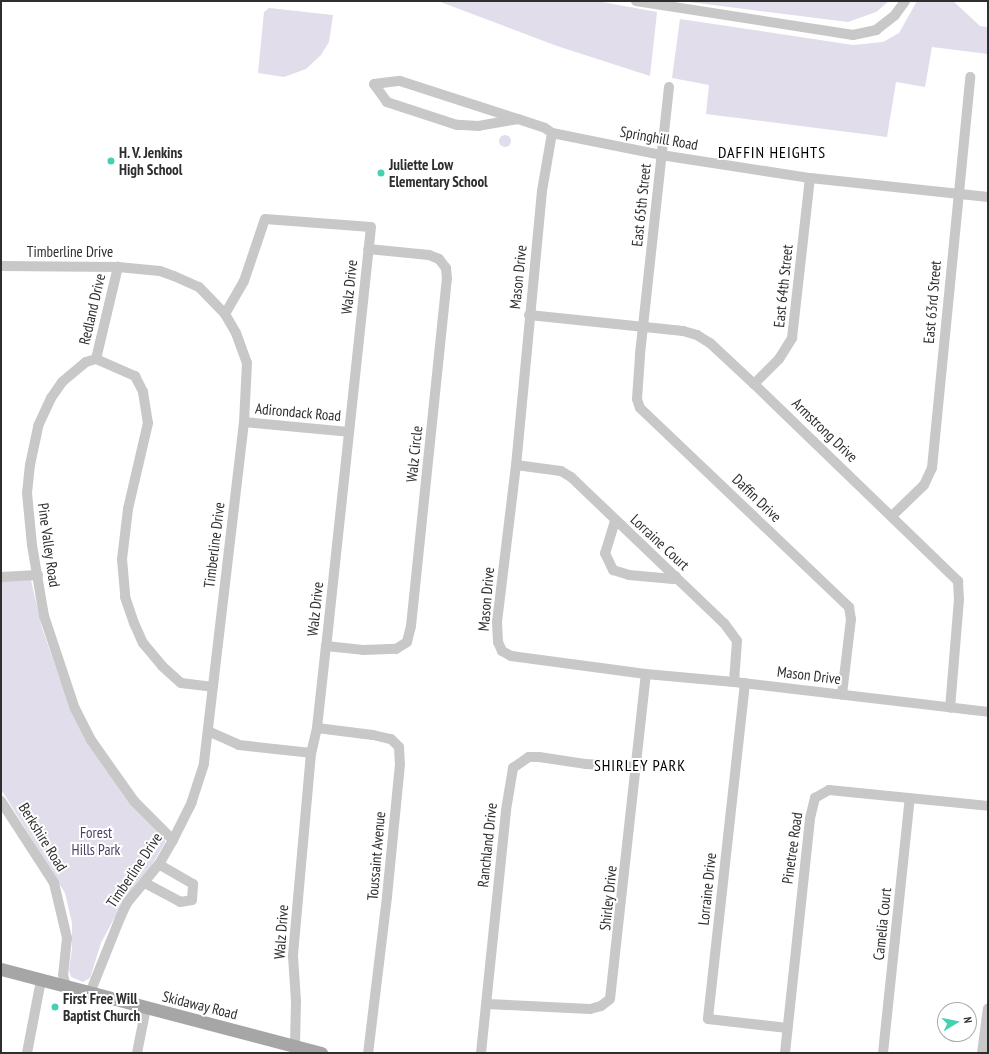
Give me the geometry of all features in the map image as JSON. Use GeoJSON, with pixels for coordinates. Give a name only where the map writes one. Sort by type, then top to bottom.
{"type":"FeatureCollection","features":[{"type":"Feature","properties":{"kind":"main road","name":"Skidaway Road"},"geometry":{"type":"LineString","coordinates":[[1,969],[302,1050],[321,1053]]}},
{"type":"Feature","properties":{"kind":"street"},"geometry":{"type":"LineString","coordinates":[[636,1],[853,35],[876,30],[895,15],[905,1]]}},
{"type":"Feature","properties":{"kind":"street","name":"East 63rd Street"},"geometry":{"type":"LineString","coordinates":[[893,515],[924,484],[932,468],[957,195],[970,76]]}},
{"type":"Feature","properties":{"kind":"street","name":"Springhill Road"},"geometry":{"type":"LineString","coordinates":[[518,119],[479,126],[457,125],[387,102],[374,84],[400,81],[518,119],[545,128],[552,133],[661,155],[810,178],[988,198]]}},
{"type":"Feature","properties":{"kind":"street","name":"East 65th Street"},"geometry":{"type":"LineString","coordinates":[[643,326],[669,87]]}},
{"type":"Feature","properties":{"kind":"street","name":"Mason Drive"},"geometry":{"type":"LineString","coordinates":[[552,133],[542,191],[529,315],[516,465],[496,622],[498,642],[502,651],[511,656],[646,674],[745,683],[988,712]]}},
{"type":"Feature","properties":{"kind":"street","name":"East 64th Street"},"geometry":{"type":"LineString","coordinates":[[754,384],[779,359],[792,338],[810,178]]}},
{"type":"Feature","properties":{"kind":"street","name":"Walz Drive"},"geometry":{"type":"LineString","coordinates":[[225,314],[244,281],[265,219],[272,218],[371,227],[317,728],[311,754],[293,956],[296,1001],[302,1050]]}},
{"type":"Feature","properties":{"kind":"street","name":"Walz Circle"},"geometry":{"type":"LineString","coordinates":[[326,646],[363,650],[396,648],[407,642],[412,618],[447,279],[446,268],[439,259],[429,255],[368,249]]}},
{"type":"Feature","properties":{"kind":"street","name":"Timberline Drive"},"geometry":{"type":"LineString","coordinates":[[1,266],[118,267],[160,271],[199,287],[225,314],[236,333],[246,363],[244,422],[204,764],[192,802],[173,840],[159,864],[122,913],[90,993]]}},
{"type":"Feature","properties":{"kind":"street","name":"Redland Drive"},"geometry":{"type":"LineString","coordinates":[[96,359],[118,267]]}},
{"type":"Feature","properties":{"kind":"street","name":"Armstrong Drive"},"geometry":{"type":"LineString","coordinates":[[529,315],[643,326],[697,335],[710,343],[754,384],[893,515],[958,581],[959,599],[950,708]]}},
{"type":"Feature","properties":{"kind":"street","name":"Daffin Drive"},"geometry":{"type":"LineString","coordinates":[[643,326],[637,399],[640,408],[849,607],[851,619],[842,694]]}},
{"type":"Feature","properties":{"kind":"street"},"geometry":{"type":"LineString","coordinates":[[96,359],[135,376],[143,392],[148,423],[128,509],[122,559],[125,597],[132,617],[144,642],[162,666],[181,683],[213,687]]}},
{"type":"Feature","properties":{"kind":"street","name":"Pine Valley Road"},"geometry":{"type":"LineString","coordinates":[[96,359],[75,370],[62,382],[51,398],[38,426],[30,465],[27,493],[32,545],[46,624],[75,709],[114,775],[134,801],[173,840]]}},
{"type":"Feature","properties":{"kind":"street","name":"Adirondack Road"},"geometry":{"type":"LineString","coordinates":[[244,422],[349,432]]}},
{"type":"Feature","properties":{"kind":"street","name":"Lorraine Court"},"geometry":{"type":"LineString","coordinates":[[516,465],[561,471],[571,477],[615,521],[676,576],[724,623],[737,641],[734,682]]}},
{"type":"Feature","properties":{"kind":"street"},"geometry":{"type":"LineString","coordinates":[[615,521],[605,553],[613,570],[629,576],[673,579],[676,576]]}},
{"type":"Feature","properties":{"kind":"street"},"geometry":{"type":"LineString","coordinates":[[1,577],[38,575]]}},
{"type":"Feature","properties":{"kind":"street","name":"Shirley Drive"},"geometry":{"type":"LineString","coordinates":[[487,1004],[590,1008],[601,1006],[610,999],[637,767],[646,674]]}},
{"type":"Feature","properties":{"kind":"street","name":"Lorraine Drive"},"geometry":{"type":"LineString","coordinates":[[745,683],[708,1019],[787,1028]]}},
{"type":"Feature","properties":{"kind":"street","name":"Toussaint Avenue"},"geometry":{"type":"LineString","coordinates":[[317,728],[373,734],[391,739],[399,747],[400,764],[387,897],[368,1053]]}},
{"type":"Feature","properties":{"kind":"street"},"geometry":{"type":"LineString","coordinates":[[208,731],[240,745],[311,754]]}},
{"type":"Feature","properties":{"kind":"street","name":"Ranchland Drive"},"geometry":{"type":"LineString","coordinates":[[481,1053],[506,810],[513,768],[529,757],[539,757],[586,764],[637,767]]}},
{"type":"Feature","properties":{"kind":"street","name":"Pinetree Road"},"geometry":{"type":"LineString","coordinates":[[785,1053],[810,818],[815,798],[829,790],[988,806]]}},
{"type":"Feature","properties":{"kind":"street","name":"Camelia Court"},"geometry":{"type":"LineString","coordinates":[[883,1053],[910,798]]}},
{"type":"Feature","properties":{"kind":"street","name":"Berkshire Road"},"geometry":{"type":"LineString","coordinates":[[1,801],[54,883],[67,938],[63,975],[66,986]]}},
{"type":"Feature","properties":{"kind":"street"},"geometry":{"type":"LineString","coordinates":[[145,883],[180,902],[192,900],[193,884],[159,864]]}},
{"type":"Feature","properties":{"kind":"street"},"geometry":{"type":"LineString","coordinates":[[27,1053],[42,980]]}},
{"type":"Feature","properties":{"kind":"street"},"geometry":{"type":"LineString","coordinates":[[137,1053],[146,1008]]}},
{"type":"Feature","properties":{"kind":"street"},"geometry":{"type":"LineString","coordinates":[[982,1053],[988,1008]]}},
{"type":"Feature","properties":{"kind":"green space"},"geometry":{"type":"Polygon","coordinates":[[[438,1],[597,1],[657,12],[650,76],[557,46],[438,1]]]}},
{"type":"Feature","properties":{"kind":"green space"},"geometry":{"type":"Polygon","coordinates":[[[681,1],[889,1],[876,12],[848,22],[681,1]]]}},
{"type":"Feature","properties":{"kind":"green space"},"geometry":{"type":"Polygon","coordinates":[[[917,1],[953,1],[980,26],[988,27],[988,54],[932,47],[925,87],[896,82],[887,137],[706,114],[709,85],[672,78],[680,19],[853,45],[883,42],[899,33],[917,1]]]}},
{"type":"Feature","properties":{"kind":"green space"},"geometry":{"type":"Polygon","coordinates":[[[269,8],[333,15],[329,42],[321,55],[306,69],[284,77],[258,73],[264,12],[269,8]]]}},
{"type":"Feature","properties":{"kind":"green space"},"geometry":{"type":"Polygon","coordinates":[[[503,135],[507,135],[511,141],[507,147],[503,147],[499,143],[499,139],[503,135]]]}},
{"type":"Feature","properties":{"kind":"green space","name":"Forest Hills Park"},"geometry":{"type":"Polygon","coordinates":[[[31,580],[42,628],[60,679],[79,721],[165,838],[165,843],[148,871],[119,909],[101,943],[90,978],[83,982],[71,977],[69,970],[72,949],[72,923],[65,893],[1,789],[1,581],[31,580]]]}},
{"type":"Feature","properties":{"kind":"place","name":"H. V. Jenkins High School"},"geometry":{"type":"Point","coordinates":[111,161]}},
{"type":"Feature","properties":{"kind":"place","name":"Juliette Low Elementary School"},"geometry":{"type":"Point","coordinates":[381,173]}},
{"type":"Feature","properties":{"kind":"place","name":"First Free Will Baptist Church"},"geometry":{"type":"Point","coordinates":[55,1007]}},
{"type":"Feature","properties":{"kind":"district","name":"DAFFIN HEIGHTS"},"geometry":{"type":"Point","coordinates":[772,152]}},
{"type":"Feature","properties":{"kind":"district","name":"SHIRLEY PARK"},"geometry":{"type":"Point","coordinates":[640,765]}}]}
